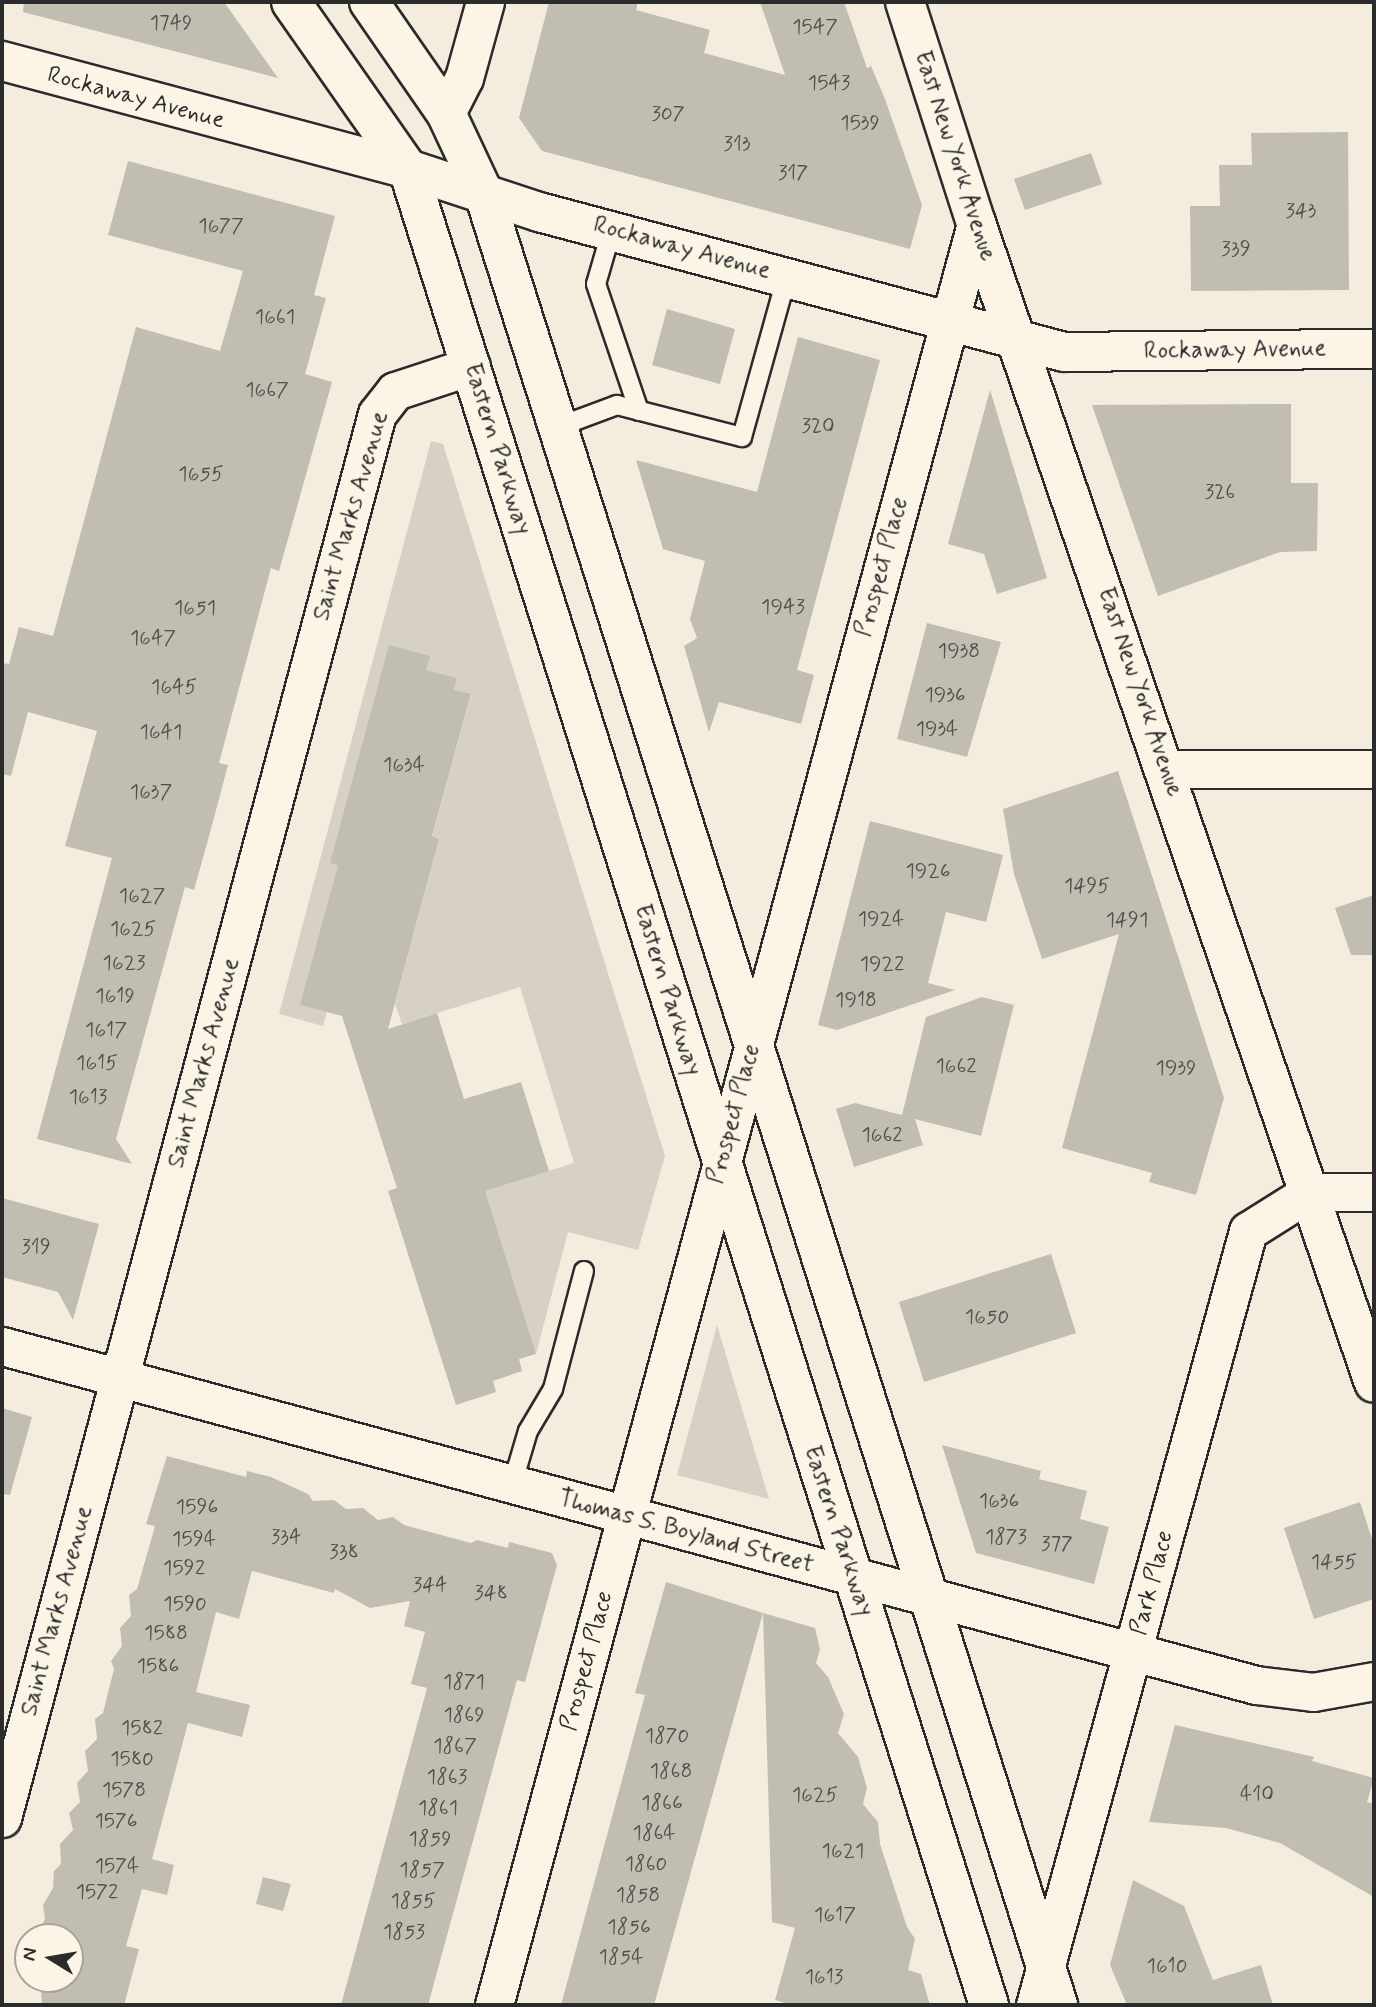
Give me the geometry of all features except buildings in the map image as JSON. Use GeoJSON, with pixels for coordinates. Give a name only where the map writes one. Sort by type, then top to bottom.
{"type":"FeatureCollection","features":[{"type":"Feature","properties":{"kind":"main road","name":"Eastern Parkway"},"geometry":{"type":"LineString","coordinates":[[291,2],[408,169],[989,2005]]}},
{"type":"Feature","properties":{"kind":"main road"},"geometry":{"type":"LineString","coordinates":[[369,2],[446,113],[484,194],[1058,2005]]}},
{"type":"Feature","properties":{"kind":"main road","name":"East New York Avenue"},"geometry":{"type":"LineString","coordinates":[[905,2],[976,223],[1310,1192],[1364,1317],[1374,1383]]}},
{"type":"Feature","properties":{"kind":"main road","name":"Rockaway Avenue"},"geometry":{"type":"LineString","coordinates":[[2,61],[408,169],[484,194],[1064,352],[1374,349]]}},
{"type":"Feature","properties":{"kind":"street"},"geometry":{"type":"LineString","coordinates":[[446,113],[464,78],[485,2]]}},
{"type":"Feature","properties":{"kind":"street","name":"Prospect Place"},"geometry":{"type":"LineString","coordinates":[[494,2005],[752,1043],[976,223]]}},
{"type":"Feature","properties":{"kind":"street","name":"Saint Marks Avenue"},"geometry":{"type":"LineString","coordinates":[[2,1818],[377,414],[395,391],[471,366]]}},
{"type":"Feature","properties":{"kind":"street"},"geometry":{"type":"LineString","coordinates":[[1166,769],[1374,768]]}},
{"type":"Feature","properties":{"kind":"street"},"geometry":{"type":"LineString","coordinates":[[1310,1192],[1374,1192]]}},
{"type":"Feature","properties":{"kind":"street","name":"Park Place"},"geometry":{"type":"LineString","coordinates":[[1035,2005],[1248,1231],[1310,1192]]}},
{"type":"Feature","properties":{"kind":"street","name":"Thomas S. Boyland Street"},"geometry":{"type":"LineString","coordinates":[[2,1346],[1255,1685],[1313,1692],[1374,1681]]}},
{"type":"Feature","properties":{"kind":"lane"},"geometry":{"type":"LineString","coordinates":[[612,229],[596,284],[639,411]]}},
{"type":"Feature","properties":{"kind":"lane"},"geometry":{"type":"LineString","coordinates":[[558,427],[617,405],[742,437],[787,276]]}},
{"type":"Feature","properties":{"kind":"lane"},"geometry":{"type":"LineString","coordinates":[[512,1485],[528,1431],[552,1388],[584,1271]]}},
{"type":"Feature","properties":{"kind":"shaded area"},"geometry":{"type":"Polygon","coordinates":[[[431,441],[443,444],[665,1156],[638,1250],[568,1232],[536,1354],[471,1195],[574,1163],[520,987],[402,1024],[395,1004],[439,839],[432,837],[471,695],[454,690],[457,678],[426,670],[429,657],[338,865],[301,1005],[327,1012],[323,1026],[279,1014],[431,441]]]}},
{"type":"Feature","properties":{"kind":"shaded area"},"geometry":{"type":"Polygon","coordinates":[[[717,1325],[769,1499],[677,1475],[717,1325]]]}}]}
